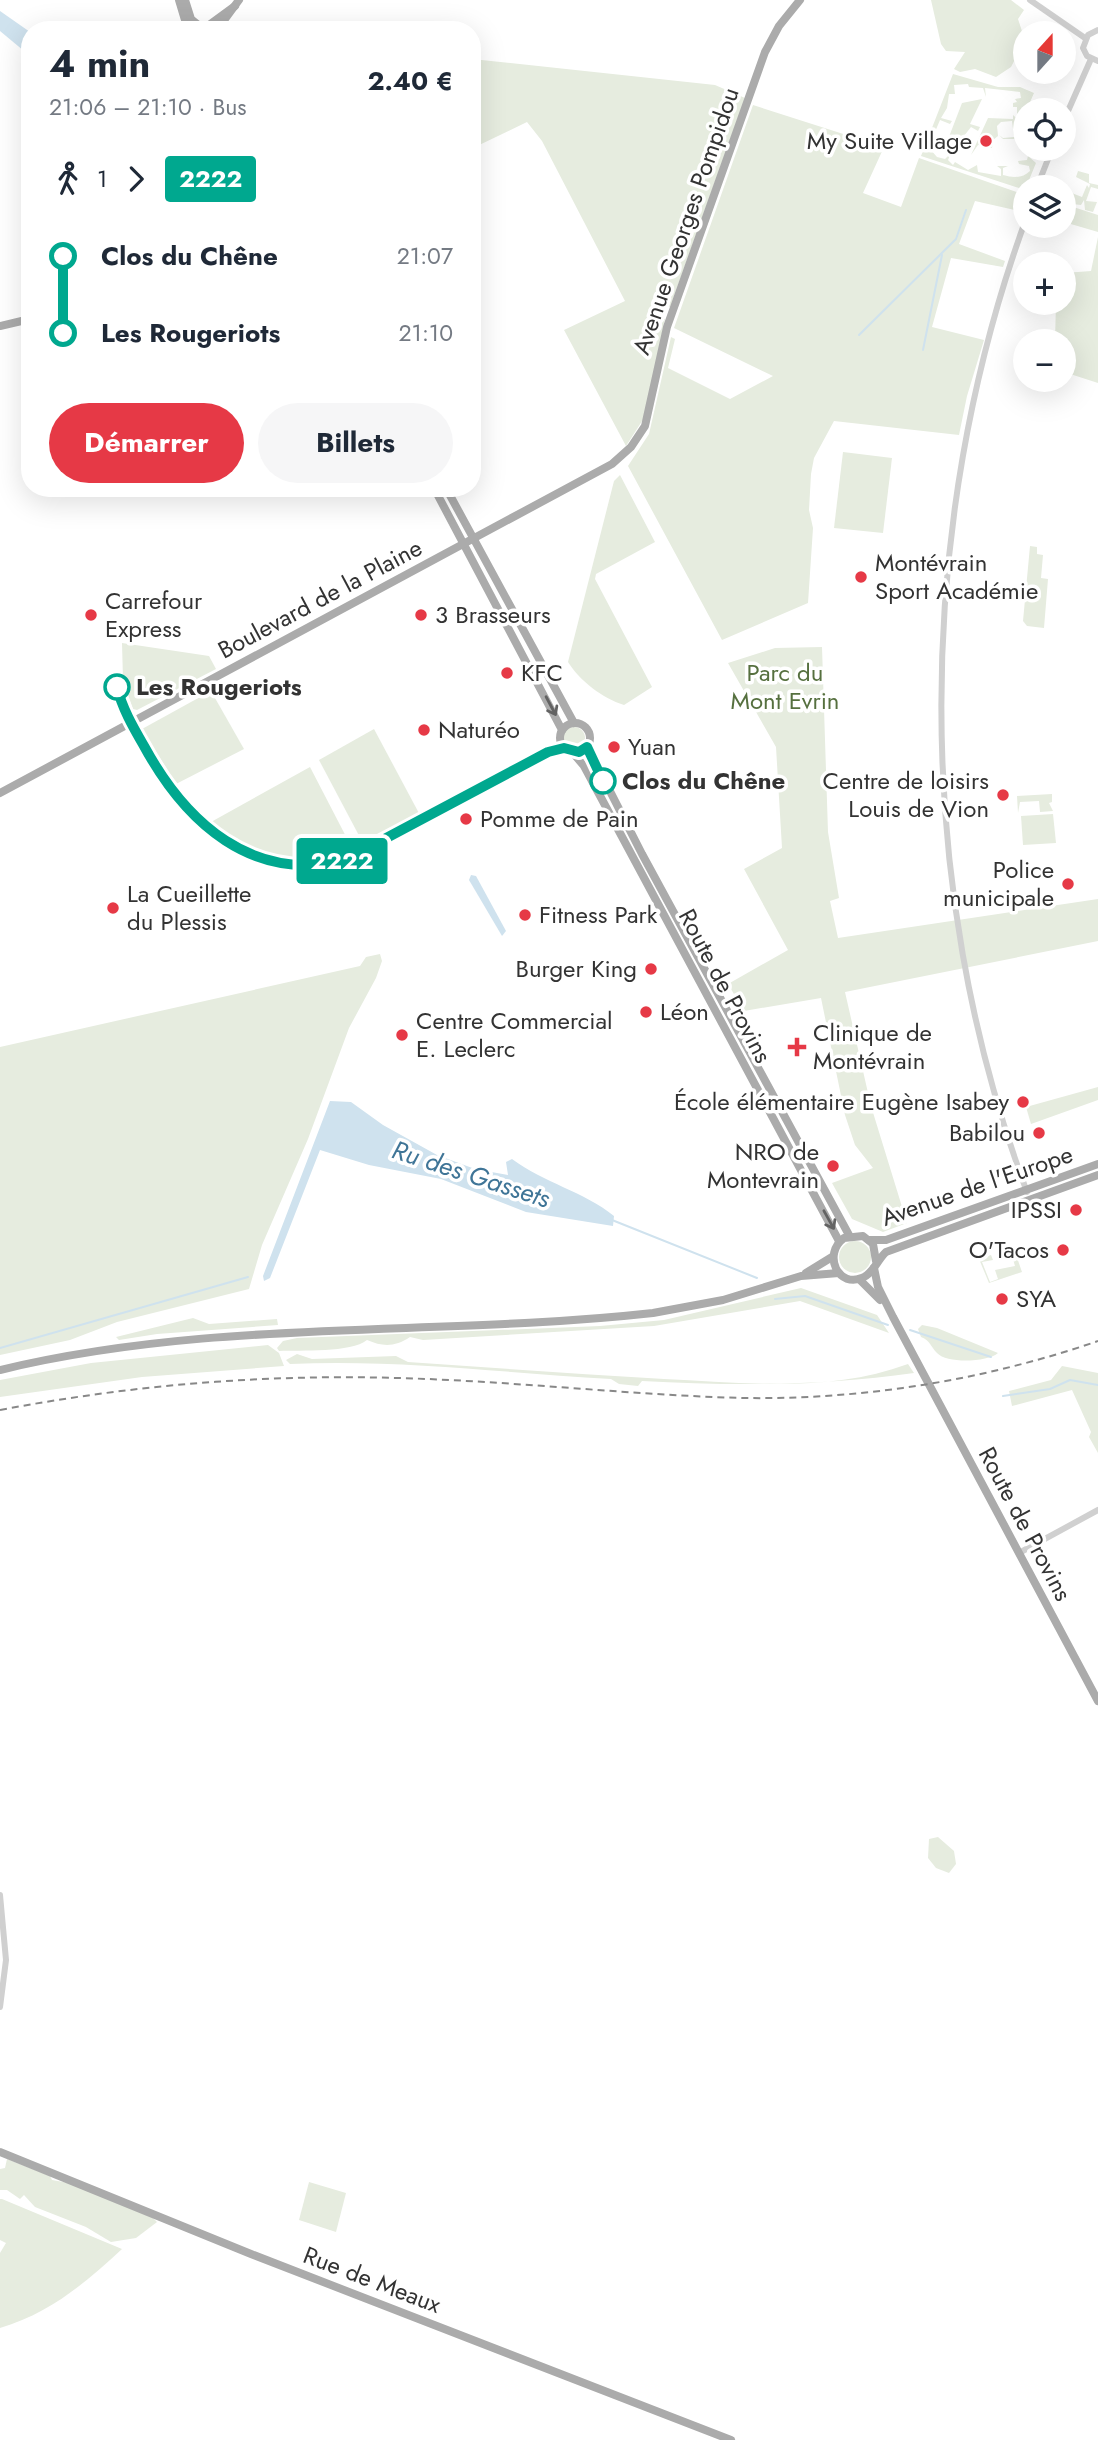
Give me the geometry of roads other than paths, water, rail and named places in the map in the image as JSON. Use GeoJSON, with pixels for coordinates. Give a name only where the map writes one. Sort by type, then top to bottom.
{"type":"FeatureCollection","features":[{"type":"Feature","properties":{"kind":"main road"},"geometry":{"type":"LineString","coordinates":[[180,0],[194,21]]}},
{"type":"Feature","properties":{"kind":"main road"},"geometry":{"type":"LineString","coordinates":[[185,0],[193,21]]}},
{"type":"Feature","properties":{"kind":"main road","name":"Avenue Georges Pompidou"},"geometry":{"type":"LineString","coordinates":[[620,458],[645,426],[667,327],[765,52],[800,0]]}},
{"type":"Feature","properties":{"kind":"main road"},"geometry":{"type":"LineString","coordinates":[[211,21],[237,3]]}},
{"type":"Feature","properties":{"kind":"main road"},"geometry":{"type":"LineString","coordinates":[[224,21],[237,3]]}},
{"type":"Feature","properties":{"kind":"main road"},"geometry":{"type":"LineString","coordinates":[[0,326],[21,321]]}},
{"type":"Feature","properties":{"kind":"main road","name":"Boulevard de la Plaine"},"geometry":{"type":"LineString","coordinates":[[0,793],[620,458]]}},
{"type":"Feature","properties":{"kind":"main road"},"geometry":{"type":"LineString","coordinates":[[440,497],[468,541],[511,610],[574,723],[586,727],[589,733],[587,747],[573,752],[561,745],[562,730],[468,541],[450,497]]}},
{"type":"Feature","properties":{"kind":"main road"},"geometry":{"type":"LineString","coordinates":[[562,730],[574,723]]}},
{"type":"Feature","properties":{"kind":"main road","name":"Route de Provins"},"geometry":{"type":"LineString","coordinates":[[587,747],[642,854],[849,1235]]}},
{"type":"Feature","properties":{"kind":"main road","name":"Route de Provins"},"geometry":{"type":"LineString","coordinates":[[573,752],[584,766],[839,1241]]}},
{"type":"Feature","properties":{"kind":"main road","name":"Avenue de l'Europe"},"geometry":{"type":"LineString","coordinates":[[875,1265],[900,1246],[981,1218],[1075,1172],[1098,1164]]}},
{"type":"Feature","properties":{"kind":"main road","name":"Avenue de l'Europe"},"geometry":{"type":"LineString","coordinates":[[869,1240],[886,1240],[1098,1175]]}},
{"type":"Feature","properties":{"kind":"main road"},"geometry":{"type":"LineString","coordinates":[[801,1276],[832,1257],[839,1241],[849,1235],[869,1240],[875,1250],[878,1287],[893,1317]]}},
{"type":"Feature","properties":{"kind":"main road"},"geometry":{"type":"LineString","coordinates":[[832,1257],[839,1272],[848,1278],[859,1279],[893,1317]]}},
{"type":"Feature","properties":{"kind":"main road"},"geometry":{"type":"LineString","coordinates":[[859,1279],[875,1265]]}},
{"type":"Feature","properties":{"kind":"main road"},"geometry":{"type":"LineString","coordinates":[[0,1370],[122,1346],[224,1337],[640,1314],[723,1300],[801,1276],[839,1272]]}},
{"type":"Feature","properties":{"kind":"main road","name":"Route de Provins"},"geometry":{"type":"LineString","coordinates":[[893,1317],[1098,1702]]}},
{"type":"Feature","properties":{"kind":"main road","name":"Rue de Meaux"},"geometry":{"type":"LineString","coordinates":[[0,2152],[251,2254],[731,2440]]}},
{"type":"Feature","properties":{"kind":"street"},"geometry":{"type":"LineString","coordinates":[[1030,0],[1085,38]]}},
{"type":"Feature","properties":{"kind":"street"},"geometry":{"type":"LineString","coordinates":[[1075,98],[1095,60],[1083,48],[1085,38],[1098,30]]}},
{"type":"Feature","properties":{"kind":"street"},"geometry":{"type":"LineString","coordinates":[[1020,238],[987,346],[964,452],[950,556],[942,690],[947,828],[962,945],[994,1089],[1028,1195]]}},
{"type":"Feature","properties":{"kind":"street"},"geometry":{"type":"LineString","coordinates":[[1019,1553],[1098,1510]]}},
{"type":"Feature","properties":{"kind":"street"},"geometry":{"type":"LineString","coordinates":[[0,1895],[6,1960],[0,2007]]}},
{"type":"Feature","properties":{"kind":"water"},"geometry":{"type":"Polygon","coordinates":[[[0,11],[21,26],[21,48],[0,31],[0,11]]]}},
{"type":"Feature","properties":{"kind":"water"},"geometry":{"type":"Polygon","coordinates":[[[471,875],[476,876],[506,931],[502,936],[469,880],[471,875]]]}},
{"type":"Feature","properties":{"kind":"water"},"geometry":{"type":"Polygon","coordinates":[[[330,1101],[351,1102],[383,1125],[437,1155],[475,1169],[508,1175],[506,1162],[512,1159],[537,1175],[602,1207],[614,1216],[613,1226],[526,1212],[441,1179],[369,1165],[320,1150],[270,1278],[264,1281],[263,1276],[330,1101]]]}},
{"type":"Feature","properties":{"kind":"waterway"},"geometry":{"type":"LineString","coordinates":[[859,335],[956,239],[966,210]]}},
{"type":"Feature","properties":{"kind":"waterway"},"geometry":{"type":"LineString","coordinates":[[923,350],[942,255]]}},
{"type":"Feature","properties":{"kind":"waterway","name":"Ru des Gassets"},"geometry":{"type":"LineString","coordinates":[[612,1220],[757,1278]]}},
{"type":"Feature","properties":{"kind":"waterway","name":"Ru des Gassets"},"geometry":{"type":"LineString","coordinates":[[0,1348],[248,1277]]}},
{"type":"Feature","properties":{"kind":"waterway","name":"Ru des Gassets"},"geometry":{"type":"LineString","coordinates":[[775,1299],[805,1296],[888,1325]]}},
{"type":"Feature","properties":{"kind":"waterway","name":"Ru des Gassets"},"geometry":{"type":"LineString","coordinates":[[910,1330],[991,1357]]}},
{"type":"Feature","properties":{"kind":"waterway","name":"Ru des Gassets"},"geometry":{"type":"LineString","coordinates":[[1003,1396],[1050,1389],[1070,1380],[1098,1385]]}},
{"type":"Feature","properties":{"kind":"railway"},"geometry":{"type":"LineString","coordinates":[[0,1410],[99,1394],[198,1383],[348,1377],[441,1380],[657,1394],[788,1398],[878,1391],[968,1377],[1012,1367],[1098,1341]]}},
{"type":"Feature","properties":{"kind":"place","name":"My Suite Village"},"geometry":{"type":"Point","coordinates":[986,141]}},
{"type":"Feature","properties":{"kind":"place","name":"Montévrain Sport Académie"},"geometry":{"type":"Point","coordinates":[861,577]}},
{"type":"Feature","properties":{"kind":"place","name":"Carrefour Express"},"geometry":{"type":"Point","coordinates":[91,615]}},
{"type":"Feature","properties":{"kind":"place","name":"3 Brasseurs"},"geometry":{"type":"Point","coordinates":[421,615]}},
{"type":"Feature","properties":{"kind":"place","name":"KFC"},"geometry":{"type":"Point","coordinates":[507,673]}},
{"type":"Feature","properties":{"kind":"place","name":"Les Rougeriots"},"geometry":{"type":"Point","coordinates":[117,687]}},
{"type":"Feature","properties":{"kind":"place","name":"Naturéo"},"geometry":{"type":"Point","coordinates":[424,730]}},
{"type":"Feature","properties":{"kind":"place","name":"Yuan"},"geometry":{"type":"Point","coordinates":[614,747]}},
{"type":"Feature","properties":{"kind":"place","name":"Clos du Chêne"},"geometry":{"type":"Point","coordinates":[603,781]}},
{"type":"Feature","properties":{"kind":"place","name":"Centre de loisirs Louis de Vion"},"geometry":{"type":"Point","coordinates":[1003,795]}},
{"type":"Feature","properties":{"kind":"place","name":"Pomme de Pain"},"geometry":{"type":"Point","coordinates":[466,819]}},
{"type":"Feature","properties":{"kind":"place","name":"Police municipale"},"geometry":{"type":"Point","coordinates":[1068,884]}},
{"type":"Feature","properties":{"kind":"place","name":"La Cueillette du Plessis"},"geometry":{"type":"Point","coordinates":[113,908]}},
{"type":"Feature","properties":{"kind":"place","name":"Fitness Park"},"geometry":{"type":"Point","coordinates":[525,915]}},
{"type":"Feature","properties":{"kind":"place","name":"Burger King"},"geometry":{"type":"Point","coordinates":[651,969]}},
{"type":"Feature","properties":{"kind":"place","name":"Léon"},"geometry":{"type":"Point","coordinates":[646,1012]}},
{"type":"Feature","properties":{"kind":"place","name":"Centre Commercial E. Leclerc"},"geometry":{"type":"Point","coordinates":[402,1035]}},
{"type":"Feature","properties":{"kind":"place","name":"Clinique de Montévrain"},"geometry":{"type":"Point","coordinates":[797,1047]}},
{"type":"Feature","properties":{"kind":"place","name":"École élémentaire Eugène Isabey"},"geometry":{"type":"Point","coordinates":[1023,1102]}},
{"type":"Feature","properties":{"kind":"place","name":"Babilou"},"geometry":{"type":"Point","coordinates":[1039,1133]}},
{"type":"Feature","properties":{"kind":"place","name":"NRO de Montevrain"},"geometry":{"type":"Point","coordinates":[833,1166]}},
{"type":"Feature","properties":{"kind":"place","name":"IPSSI"},"geometry":{"type":"Point","coordinates":[1076,1210]}},
{"type":"Feature","properties":{"kind":"place","name":"O'Tacos"},"geometry":{"type":"Point","coordinates":[1063,1250]}},
{"type":"Feature","properties":{"kind":"place","name":"SYA"},"geometry":{"type":"Point","coordinates":[1002,1299]}},
{"type":"Feature","properties":{"kind":"park label","name":"Parc du Mont Evrin"},"geometry":{"type":"Point","coordinates":[785,687]}}]}
